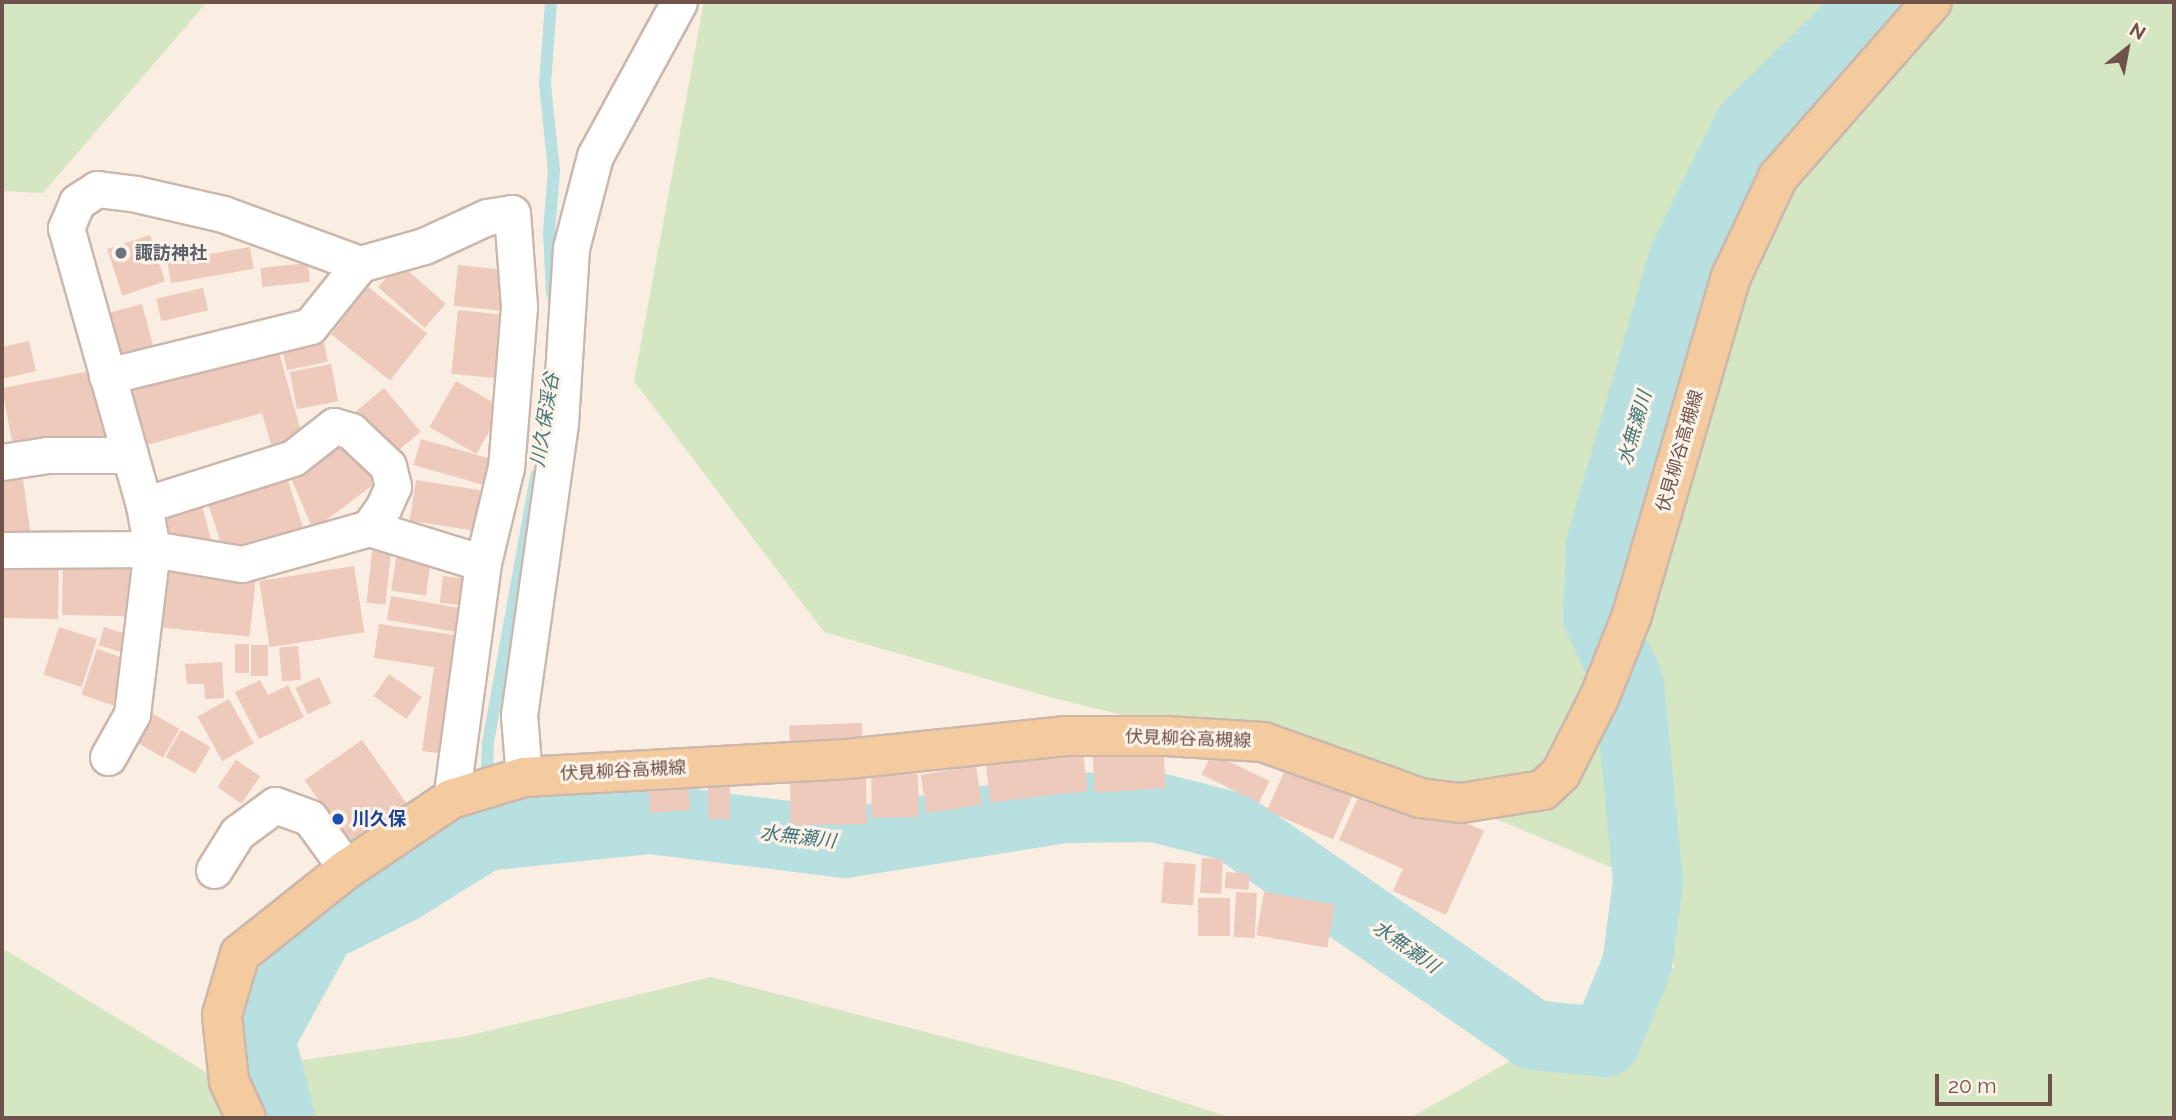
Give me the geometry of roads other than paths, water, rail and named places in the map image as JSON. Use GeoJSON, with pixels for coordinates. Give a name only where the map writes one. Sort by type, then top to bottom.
{"type":"FeatureCollection","features":[{"type":"Feature","properties":{"kind":"main road","name":"伏見柳谷高槻線"},"geometry":{"type":"LineString","coordinates":[[246,1118],[229,1082],[222,1015],[240,954],[347,869],[460,796],[516,779],[847,760],[1067,736],[1166,736],[1263,742],[1420,797],[1461,803],[1543,790],[1561,773],[1600,696],[1632,615],[1731,277],[1778,177],[1932,2]]}},
{"type":"Feature","properties":{"kind":"street"},"geometry":{"type":"LineString","coordinates":[[516,779],[519,715],[560,423],[571,248],[595,156],[679,2]]}},
{"type":"Feature","properties":{"kind":"street"},"geometry":{"type":"LineString","coordinates":[[108,757],[132,714],[152,549],[145,505],[66,228],[77,202],[97,189],[136,194],[223,214],[360,264]]}},
{"type":"Feature","properties":{"kind":"street"},"geometry":{"type":"LineString","coordinates":[[107,376],[310,326],[360,264],[424,246],[487,218],[512,213],[519,307],[506,467],[483,563],[460,796]]}},
{"type":"Feature","properties":{"kind":"street"},"geometry":{"type":"LineString","coordinates":[[145,505],[293,458],[334,426],[351,431],[388,466],[393,486],[383,508],[369,528]]}},
{"type":"Feature","properties":{"kind":"street"},"geometry":{"type":"LineString","coordinates":[[2,462],[47,455],[130,455]]}},
{"type":"Feature","properties":{"kind":"street"},"geometry":{"type":"LineString","coordinates":[[506,467],[553,470]]}},
{"type":"Feature","properties":{"kind":"street"},"geometry":{"type":"LineString","coordinates":[[2,550],[152,549],[242,564],[369,528],[483,563]]}},
{"type":"Feature","properties":{"kind":"street"},"geometry":{"type":"LineString","coordinates":[[214,870],[237,833],[275,805],[310,818],[347,869]]}},
{"type":"Feature","properties":{"kind":"waterway","name":"川久保渓谷"},"geometry":{"type":"LineString","coordinates":[[551,2],[545,84],[554,171],[549,232],[552,294]]}},
{"type":"Feature","properties":{"kind":"waterway","name":"水無瀬川"},"geometry":{"type":"LineString","coordinates":[[280,1118],[260,1039],[321,928],[401,888],[485,836],[650,819],[845,843],[1067,808],[1154,807],[1233,827],[1533,1035],[1605,1042],[1637,965],[1648,881],[1629,683],[1598,617],[1601,545],[1684,258],[1749,126],[1876,2]]}},
{"type":"Feature","properties":{"kind":"waterway","name":"川久保渓谷"},"geometry":{"type":"LineString","coordinates":[[485,836],[488,743],[536,475]]}},
{"type":"Feature","properties":{"kind":"place","name":"諏訪神社"},"geometry":{"type":"Point","coordinates":[121,253]}},
{"type":"Feature","properties":{"kind":"place","name":"川久保"},"geometry":{"type":"Point","coordinates":[338,819]}}]}
